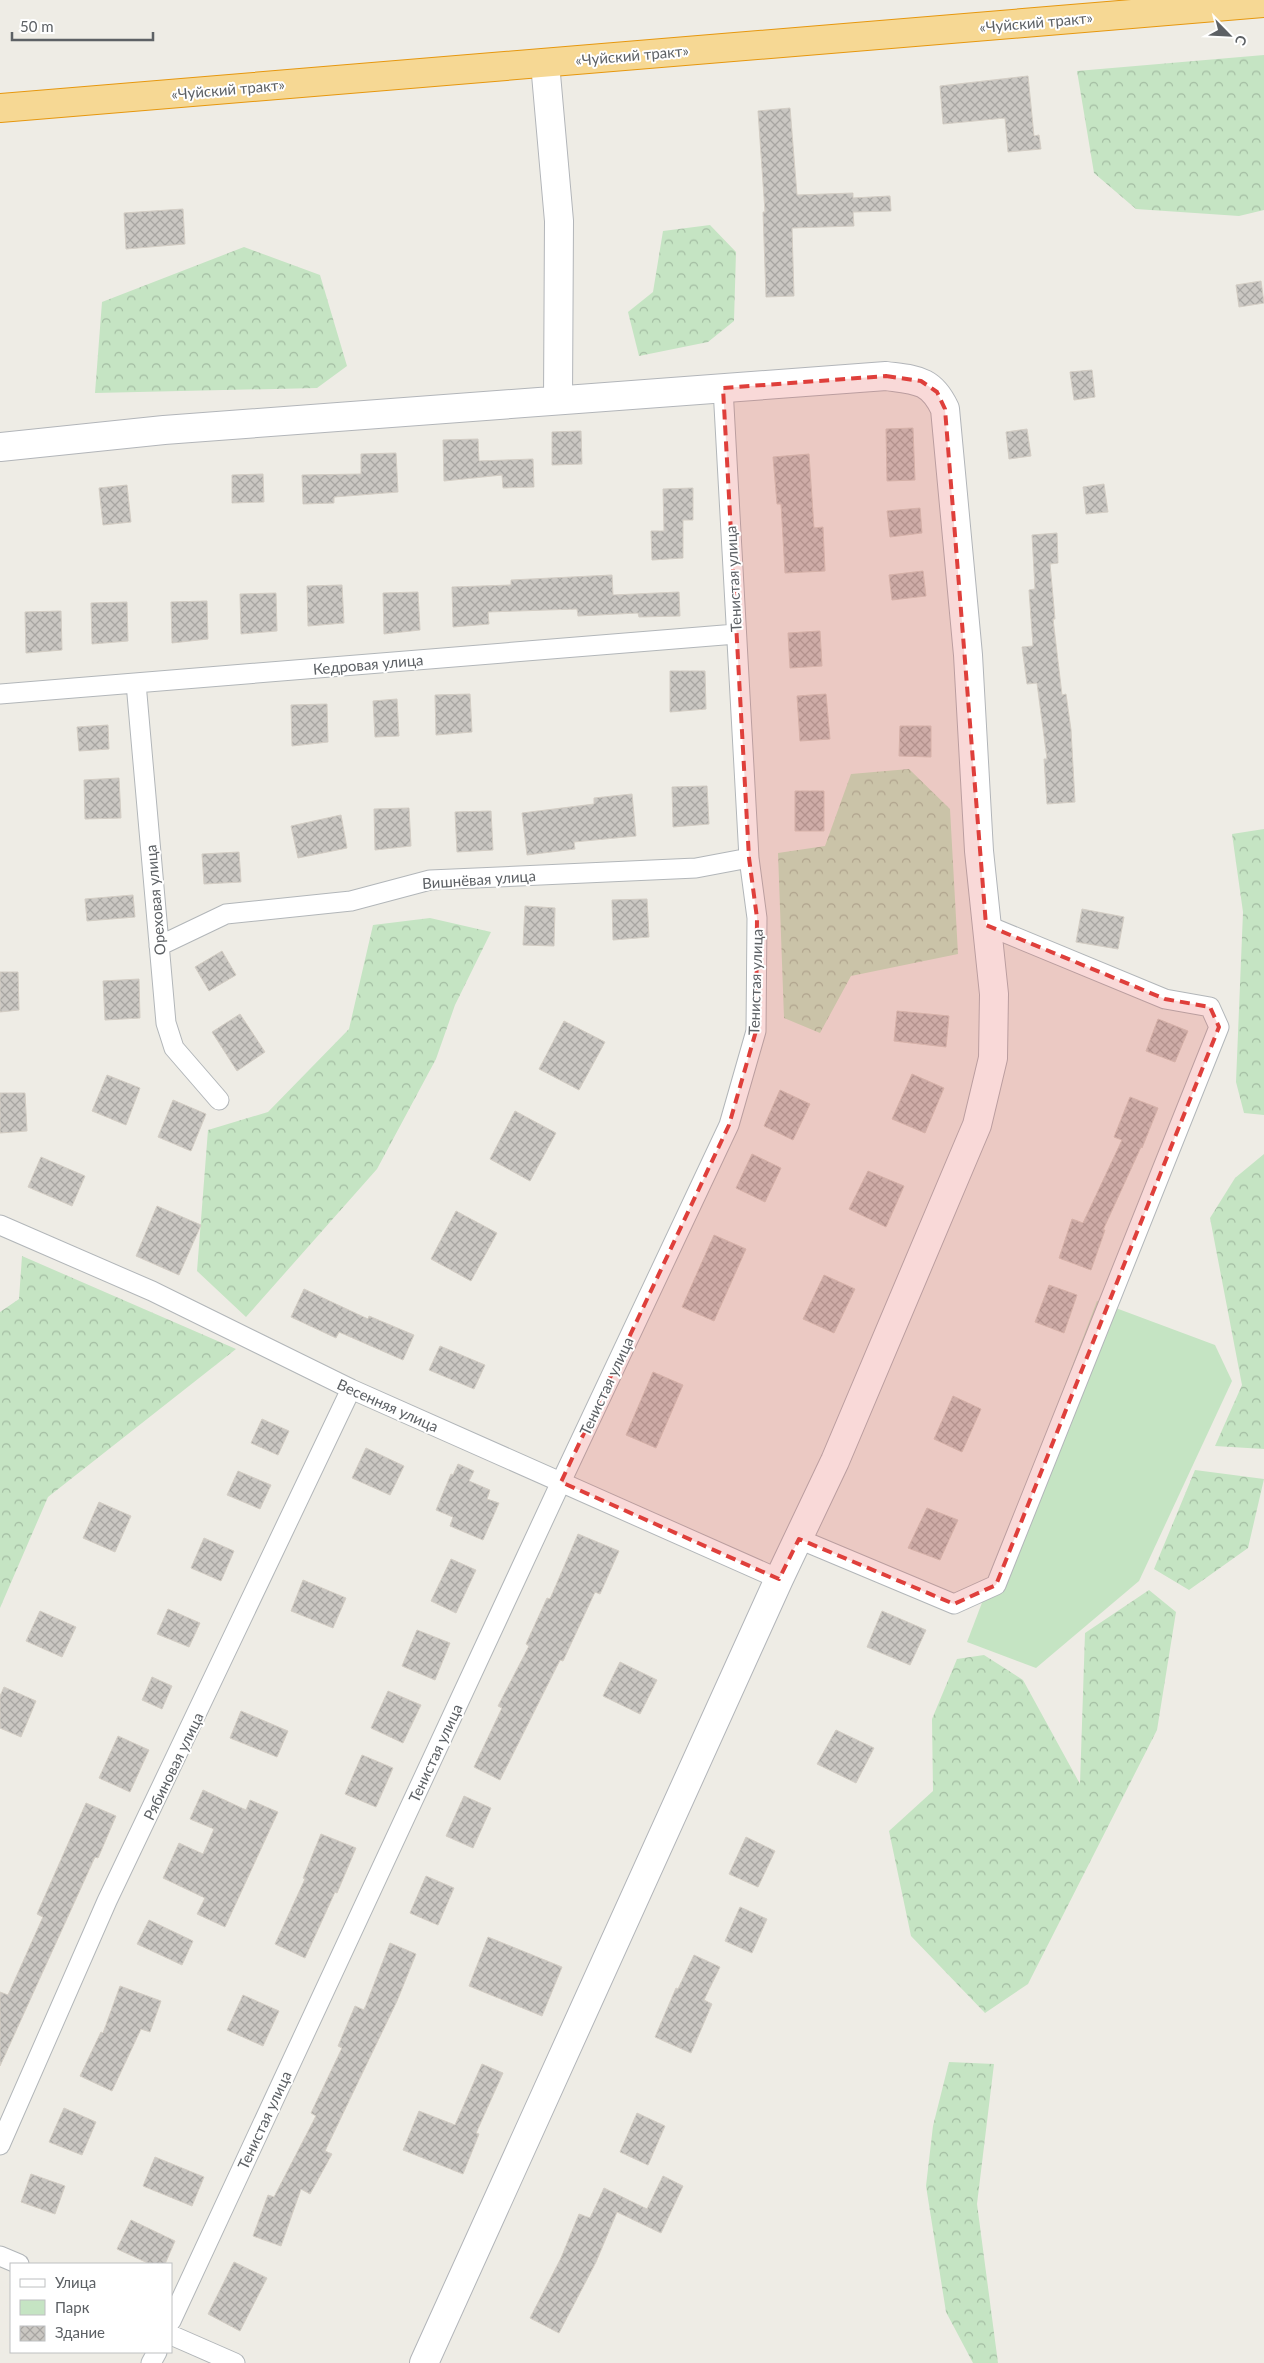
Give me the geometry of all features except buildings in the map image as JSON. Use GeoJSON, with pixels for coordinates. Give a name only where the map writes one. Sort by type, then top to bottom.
{"type":"FeatureCollection","features":[{"type":"Feature","properties":{"kind":"highway","name":"«Чуйский тракт»"},"geometry":{"type":"LineString","coordinates":[[0,108],[1264,3]]}},
{"type":"Feature","properties":{"kind":"street"},"geometry":{"type":"LineString","coordinates":[[545,63],[559,221],[558,400]]}},
{"type":"Feature","properties":{"kind":"street"},"geometry":{"type":"LineString","coordinates":[[0,447],[164,430],[886,376],[921,381],[937,392],[945,409],[968,655],[978,851],[994,994],[993,1058],[977,1125],[851,1425],[779,1579],[424,2363]]}},
{"type":"Feature","properties":{"kind":"street","name":"Тенистая улица"},"geometry":{"type":"LineString","coordinates":[[172,2318],[561,1482],[730,1125],[756,1031],[757,918],[749,858],[723,388]]}},
{"type":"Feature","properties":{"kind":"street","name":"Кедровая улица"},"geometry":{"type":"LineString","coordinates":[[0,694],[736,634]]}},
{"type":"Feature","properties":{"kind":"street","name":"Ореховая улица"},"geometry":{"type":"LineString","coordinates":[[136,683],[166,1023],[174,1048],[219,1100]]}},
{"type":"Feature","properties":{"kind":"street","name":"Вишнёвая улица"},"geometry":{"type":"LineString","coordinates":[[159,946],[226,914],[351,901],[430,880],[696,868],[749,858]]}},
{"type":"Feature","properties":{"kind":"street"},"geometry":{"type":"LineString","coordinates":[[799,1539],[954,1604],[996,1585],[1220,1027],[1210,1007],[1165,999],[986,925]]}},
{"type":"Feature","properties":{"kind":"street","name":"Весенняя улица"},"geometry":{"type":"LineString","coordinates":[[0,1225],[152,1291],[351,1389],[779,1579]]}},
{"type":"Feature","properties":{"kind":"street","name":"Рябиновая улица"},"geometry":{"type":"LineString","coordinates":[[0,2144],[108,1901],[351,1389]]}},
{"type":"Feature","properties":{"kind":"street"},"geometry":{"type":"LineString","coordinates":[[0,2256],[17,2263]]}},
{"type":"Feature","properties":{"kind":"street"},"geometry":{"type":"LineString","coordinates":[[172,2335],[235,2363]]}},
{"type":"Feature","properties":{"kind":"highlighted area"},"geometry":{"type":"Polygon","coordinates":[[[886,376],[921,381],[937,392],[945,409],[986,925],[1165,999],[1210,1007],[1219,1027],[996,1585],[954,1604],[799,1539],[779,1579],[561,1482],[729,1125],[756,1031],[757,918],[749,858],[723,388],[886,376]]]}},
{"type":"Feature","properties":{"kind":"green space"},"geometry":{"type":"Polygon","coordinates":[[[1264,55],[1264,210],[1239,216],[1136,209],[1094,173],[1077,71],[1264,55]]]}},
{"type":"Feature","properties":{"kind":"green space"},"geometry":{"type":"Polygon","coordinates":[[[710,225],[736,252],[734,321],[708,342],[639,356],[628,312],[653,292],[663,231],[710,225]]]}},
{"type":"Feature","properties":{"kind":"green space"},"geometry":{"type":"Polygon","coordinates":[[[244,247],[320,275],[347,366],[317,388],[95,393],[102,302],[244,247]]]}},
{"type":"Feature","properties":{"kind":"green space"},"geometry":{"type":"Polygon","coordinates":[[[909,769],[950,809],[958,954],[851,976],[820,1033],[784,1018],[778,853],[825,846],[851,774],[909,769]]]}},
{"type":"Feature","properties":{"kind":"green space"},"geometry":{"type":"Polygon","coordinates":[[[1264,829],[1264,1115],[1244,1113],[1236,1082],[1243,912],[1232,834],[1264,829]]]}},
{"type":"Feature","properties":{"kind":"green space"},"geometry":{"type":"Polygon","coordinates":[[[430,918],[491,932],[455,1005],[436,1059],[377,1169],[246,1317],[197,1271],[208,1130],[268,1112],[349,1029],[373,925],[430,918]]]}},
{"type":"Feature","properties":{"kind":"green space"},"geometry":{"type":"Polygon","coordinates":[[[1264,1154],[1264,1449],[1215,1446],[1242,1385],[1210,1218],[1235,1178],[1264,1154]]]}},
{"type":"Feature","properties":{"kind":"green space"},"geometry":{"type":"Polygon","coordinates":[[[22,1256],[236,1349],[48,1497],[0,1608],[0,1312],[19,1299],[22,1256]]]}},
{"type":"Feature","properties":{"kind":"green space"},"geometry":{"type":"Polygon","coordinates":[[[1097,1301],[1215,1345],[1232,1381],[1139,1581],[1036,1668],[967,1642],[1097,1301]]]}},
{"type":"Feature","properties":{"kind":"green space"},"geometry":{"type":"Polygon","coordinates":[[[1195,1470],[1264,1479],[1248,1548],[1189,1590],[1154,1569],[1195,1470]]]}},
{"type":"Feature","properties":{"kind":"green space"},"geometry":{"type":"Polygon","coordinates":[[[1149,1590],[1176,1612],[1157,1730],[1028,1984],[985,2013],[911,1936],[889,1831],[933,1791],[932,1719],[957,1659],[984,1655],[1023,1680],[1080,1784],[1085,1633],[1149,1590]]]}},
{"type":"Feature","properties":{"kind":"green space"},"geometry":{"type":"Polygon","coordinates":[[[949,2062],[994,2064],[977,2204],[998,2363],[973,2363],[946,2312],[926,2186],[933,2126],[949,2062]]]}}]}
